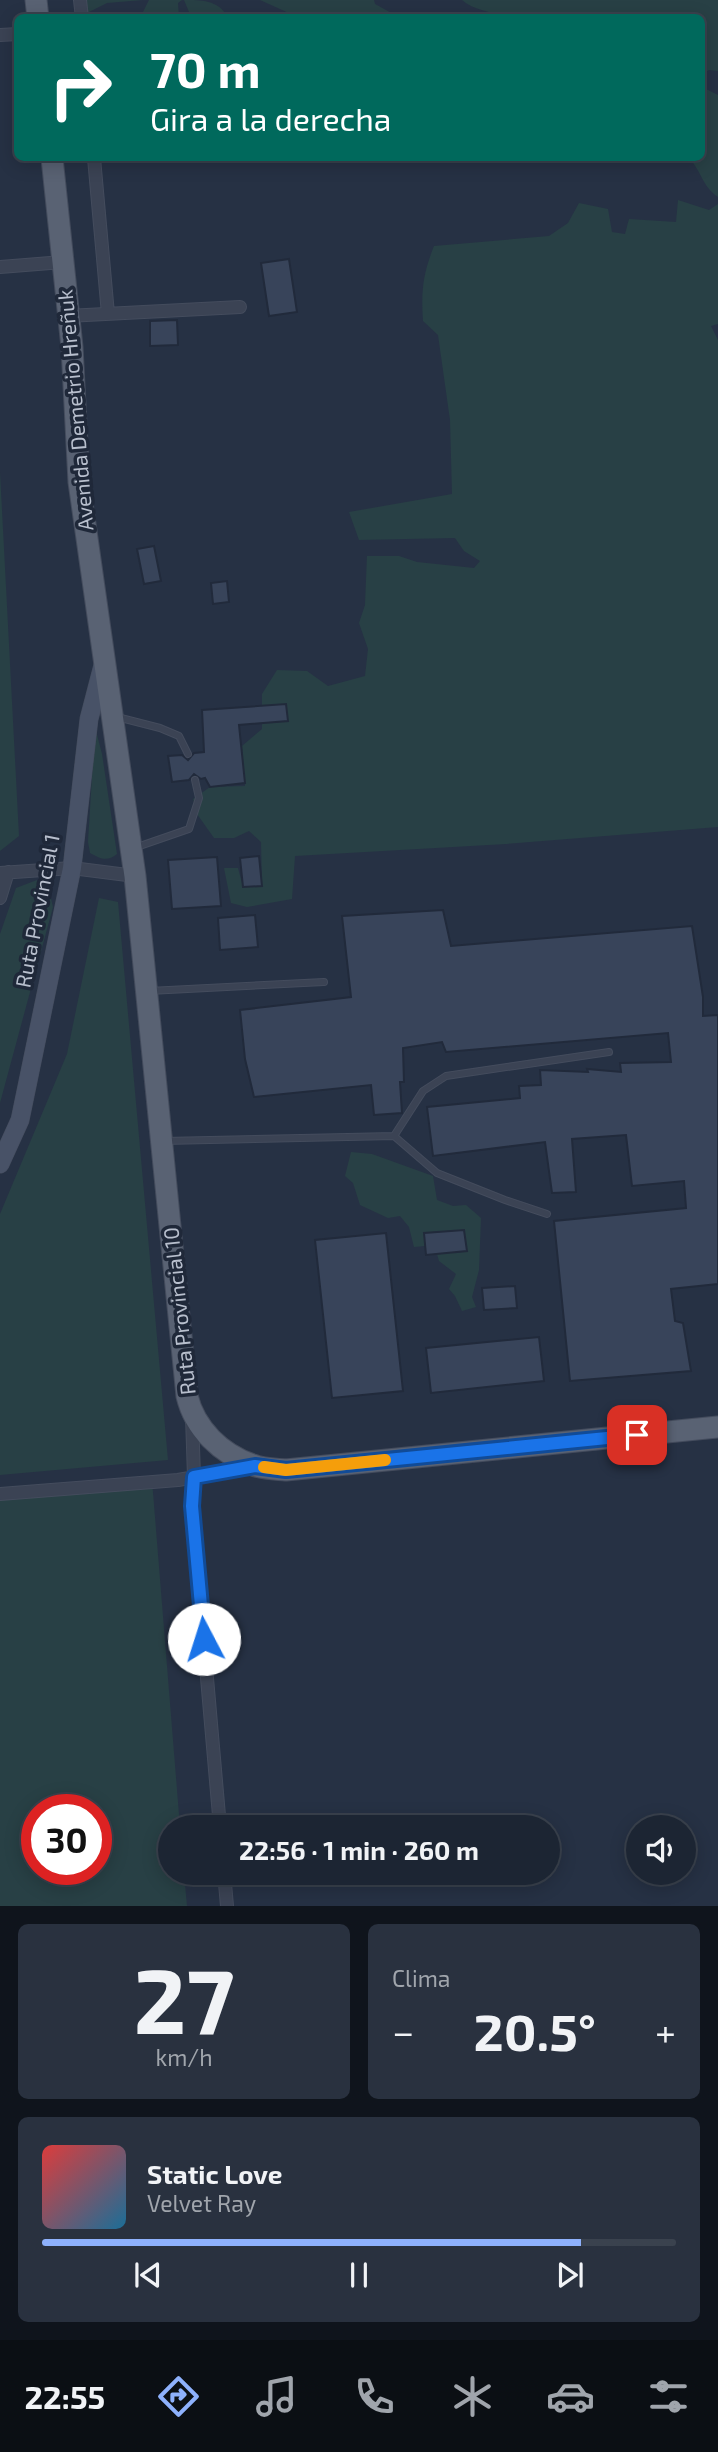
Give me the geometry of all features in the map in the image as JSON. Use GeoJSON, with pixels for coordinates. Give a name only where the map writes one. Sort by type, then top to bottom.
{"type":"FeatureCollection","features":[{"type":"Feature","properties":{"kind":"main road","name":"Avenida Demetrio Hreñuk"},"geometry":{"type":"LineString","coordinates":[[52,161],[72,347],[79,482],[103,662]]}},
{"type":"Feature","properties":{"kind":"main road","name":"Ruta Provincial 10"},"geometry":{"type":"LineString","coordinates":[[103,662],[132,849],[187,1396],[191,1413],[208,1436],[229,1454],[255,1466],[286,1470],[718,1427]]}},
{"type":"Feature","properties":{"kind":"main road","name":"Ruta Provincial 1"},"geometry":{"type":"LineString","coordinates":[[0,1164],[20,1120],[72,868],[89,719],[103,662]]}},
{"type":"Feature","properties":{"kind":"street"},"geometry":{"type":"LineString","coordinates":[[94,161],[108,314]]}},
{"type":"Feature","properties":{"kind":"street"},"geometry":{"type":"LineString","coordinates":[[0,267],[63,262]]}},
{"type":"Feature","properties":{"kind":"street"},"geometry":{"type":"LineString","coordinates":[[68,316],[240,307]]}},
{"type":"Feature","properties":{"kind":"street"},"geometry":{"type":"LineString","coordinates":[[0,898],[4,873],[72,868],[135,876]]}},
{"type":"Feature","properties":{"kind":"street"},"geometry":{"type":"LineString","coordinates":[[191,1413],[194,1477],[192,1506],[219,1815]]}},
{"type":"Feature","properties":{"kind":"street"},"geometry":{"type":"LineString","coordinates":[[0,1494],[194,1477],[255,1466]]}},
{"type":"Feature","properties":{"kind":"street"},"geometry":{"type":"LineString","coordinates":[[225,1885],[227,1906]]}},
{"type":"Feature","properties":{"kind":"lane"},"geometry":{"type":"LineString","coordinates":[[112,716],[160,727],[179,737],[188,754]]}},
{"type":"Feature","properties":{"kind":"lane"},"geometry":{"type":"LineString","coordinates":[[132,849],[189,829],[199,798],[195,780]]}},
{"type":"Feature","properties":{"kind":"lane"},"geometry":{"type":"LineString","coordinates":[[147,991],[324,982]]}},
{"type":"Feature","properties":{"kind":"lane"},"geometry":{"type":"LineString","coordinates":[[394,1136],[423,1091],[446,1076],[608,1052]]}},
{"type":"Feature","properties":{"kind":"lane"},"geometry":{"type":"LineString","coordinates":[[162,1141],[394,1136],[437,1173],[547,1214]]}},
{"type":"Feature","properties":{"kind":"green space"},"geometry":{"type":"Polygon","coordinates":[[[75,0],[143,0],[107,3],[87,13],[74,9],[75,0]]]}},
{"type":"Feature","properties":{"kind":"green space"},"geometry":{"type":"Polygon","coordinates":[[[149,0],[182,0],[178,3],[179,14],[142,14],[149,0]]]}},
{"type":"Feature","properties":{"kind":"green space"},"geometry":{"type":"Polygon","coordinates":[[[184,0],[214,4],[225,14],[195,14],[189,12],[184,0]]]}},
{"type":"Feature","properties":{"kind":"green space"},"geometry":{"type":"Polygon","coordinates":[[[260,0],[374,0],[375,4],[393,14],[291,14],[260,0]]]}},
{"type":"Feature","properties":{"kind":"green space"},"geometry":{"type":"Polygon","coordinates":[[[462,0],[718,0],[718,71],[705,72],[705,14],[495,14],[462,0]]]}},
{"type":"Feature","properties":{"kind":"green space"},"geometry":{"type":"Polygon","coordinates":[[[705,88],[718,95],[718,197],[691,161],[705,161],[705,88]]]}},
{"type":"Feature","properties":{"kind":"green space"},"geometry":{"type":"Polygon","coordinates":[[[678,200],[709,210],[718,204],[718,324],[711,326],[718,340],[718,827],[506,844],[295,856],[292,899],[247,907],[231,903],[224,868],[238,868],[243,887],[262,885],[261,842],[249,831],[234,838],[214,838],[197,814],[193,799],[210,787],[245,786],[242,746],[262,729],[262,694],[277,670],[307,671],[328,686],[365,676],[368,649],[359,623],[365,605],[367,556],[399,556],[417,562],[474,568],[480,561],[464,551],[455,538],[359,540],[349,512],[452,494],[450,420],[438,335],[423,321],[424,282],[434,246],[549,236],[568,223],[579,203],[608,209],[612,232],[625,234],[629,219],[676,222],[678,200]]]}},
{"type":"Feature","properties":{"kind":"green space"},"geometry":{"type":"Polygon","coordinates":[[[0,472],[19,836],[0,851],[0,472]]]}},
{"type":"Feature","properties":{"kind":"green space"},"geometry":{"type":"Polygon","coordinates":[[[95,727],[102,754],[117,854],[107,859],[90,853],[88,842],[95,727]]]}},
{"type":"Feature","properties":{"kind":"green space"},"geometry":{"type":"Polygon","coordinates":[[[37,880],[48,886],[53,907],[0,1103],[0,934],[16,888],[37,880]]]}},
{"type":"Feature","properties":{"kind":"green space"},"geometry":{"type":"Polygon","coordinates":[[[99,898],[118,902],[168,1460],[0,1475],[0,1214],[67,1054],[99,898]]]}},
{"type":"Feature","properties":{"kind":"green space"},"geometry":{"type":"Polygon","coordinates":[[[351,1152],[372,1154],[433,1176],[437,1200],[453,1206],[466,1205],[481,1218],[479,1270],[472,1297],[476,1307],[462,1311],[449,1289],[456,1274],[439,1261],[437,1254],[466,1251],[464,1230],[425,1233],[425,1246],[414,1247],[409,1227],[400,1216],[388,1218],[360,1205],[353,1183],[345,1176],[351,1152]]]}},
{"type":"Feature","properties":{"kind":"green space"},"geometry":{"type":"Polygon","coordinates":[[[152,1480],[179,1815],[158,1815],[158,1885],[185,1885],[187,1906],[0,1906],[0,1493],[152,1480]]]}},
{"type":"Feature","properties":{"kind":"building"},"geometry":{"type":"Polygon","coordinates":[[[289,259],[297,312],[269,316],[261,263],[289,259]]]}},
{"type":"Feature","properties":{"kind":"building"},"geometry":{"type":"Polygon","coordinates":[[[177,320],[178,345],[150,346],[150,321],[177,320]]]}},
{"type":"Feature","properties":{"kind":"building"},"geometry":{"type":"Polygon","coordinates":[[[154,546],[161,581],[144,584],[137,549],[154,546]]]}},
{"type":"Feature","properties":{"kind":"building"},"geometry":{"type":"Polygon","coordinates":[[[227,581],[229,602],[213,604],[211,583],[227,581]]]}},
{"type":"Feature","properties":{"kind":"building"},"geometry":{"type":"Polygon","coordinates":[[[286,704],[288,721],[239,725],[245,783],[210,787],[205,778],[201,779],[194,774],[189,780],[172,782],[168,756],[182,755],[188,760],[194,753],[204,752],[202,710],[286,704]]]}},
{"type":"Feature","properties":{"kind":"building"},"geometry":{"type":"Polygon","coordinates":[[[259,856],[262,886],[243,887],[240,858],[259,856]]]}},
{"type":"Feature","properties":{"kind":"building"},"geometry":{"type":"Polygon","coordinates":[[[217,857],[221,906],[172,909],[168,860],[217,857]]]}},
{"type":"Feature","properties":{"kind":"building"},"geometry":{"type":"Polygon","coordinates":[[[443,910],[451,946],[692,926],[703,997],[703,1016],[718,1015],[718,1284],[671,1289],[675,1321],[683,1323],[691,1371],[570,1381],[554,1221],[686,1208],[684,1181],[632,1186],[626,1135],[572,1139],[576,1192],[552,1193],[545,1142],[433,1156],[427,1107],[520,1098],[519,1086],[541,1085],[540,1070],[588,1072],[587,1069],[621,1072],[620,1063],[671,1062],[668,1033],[446,1052],[442,1042],[403,1048],[404,1082],[400,1082],[402,1113],[374,1115],[371,1085],[254,1097],[245,1059],[240,1010],[351,997],[342,916],[443,910]]]}},
{"type":"Feature","properties":{"kind":"building"},"geometry":{"type":"Polygon","coordinates":[[[255,915],[258,947],[220,950],[218,918],[255,915]]]}},
{"type":"Feature","properties":{"kind":"building"},"geometry":{"type":"Polygon","coordinates":[[[464,1230],[467,1251],[426,1255],[424,1233],[464,1230]]]}},
{"type":"Feature","properties":{"kind":"building"},"geometry":{"type":"Polygon","coordinates":[[[386,1233],[403,1391],[332,1398],[315,1240],[386,1233]]]}},
{"type":"Feature","properties":{"kind":"building"},"geometry":{"type":"Polygon","coordinates":[[[515,1286],[517,1308],[484,1310],[482,1288],[515,1286]]]}},
{"type":"Feature","properties":{"kind":"building"},"geometry":{"type":"Polygon","coordinates":[[[539,1337],[544,1381],[431,1393],[426,1348],[539,1337]]]}},
{"type":"Feature","properties":{"kind":"slow traffic"},"geometry":{"type":"LineString","coordinates":[[264,1467],[286,1470],[385,1460]]}},
{"type":"Feature","properties":{"kind":"route"},"geometry":{"type":"LineString","coordinates":[[204,1639],[192,1506],[194,1477],[255,1466],[286,1470],[637,1435]]}}]}
